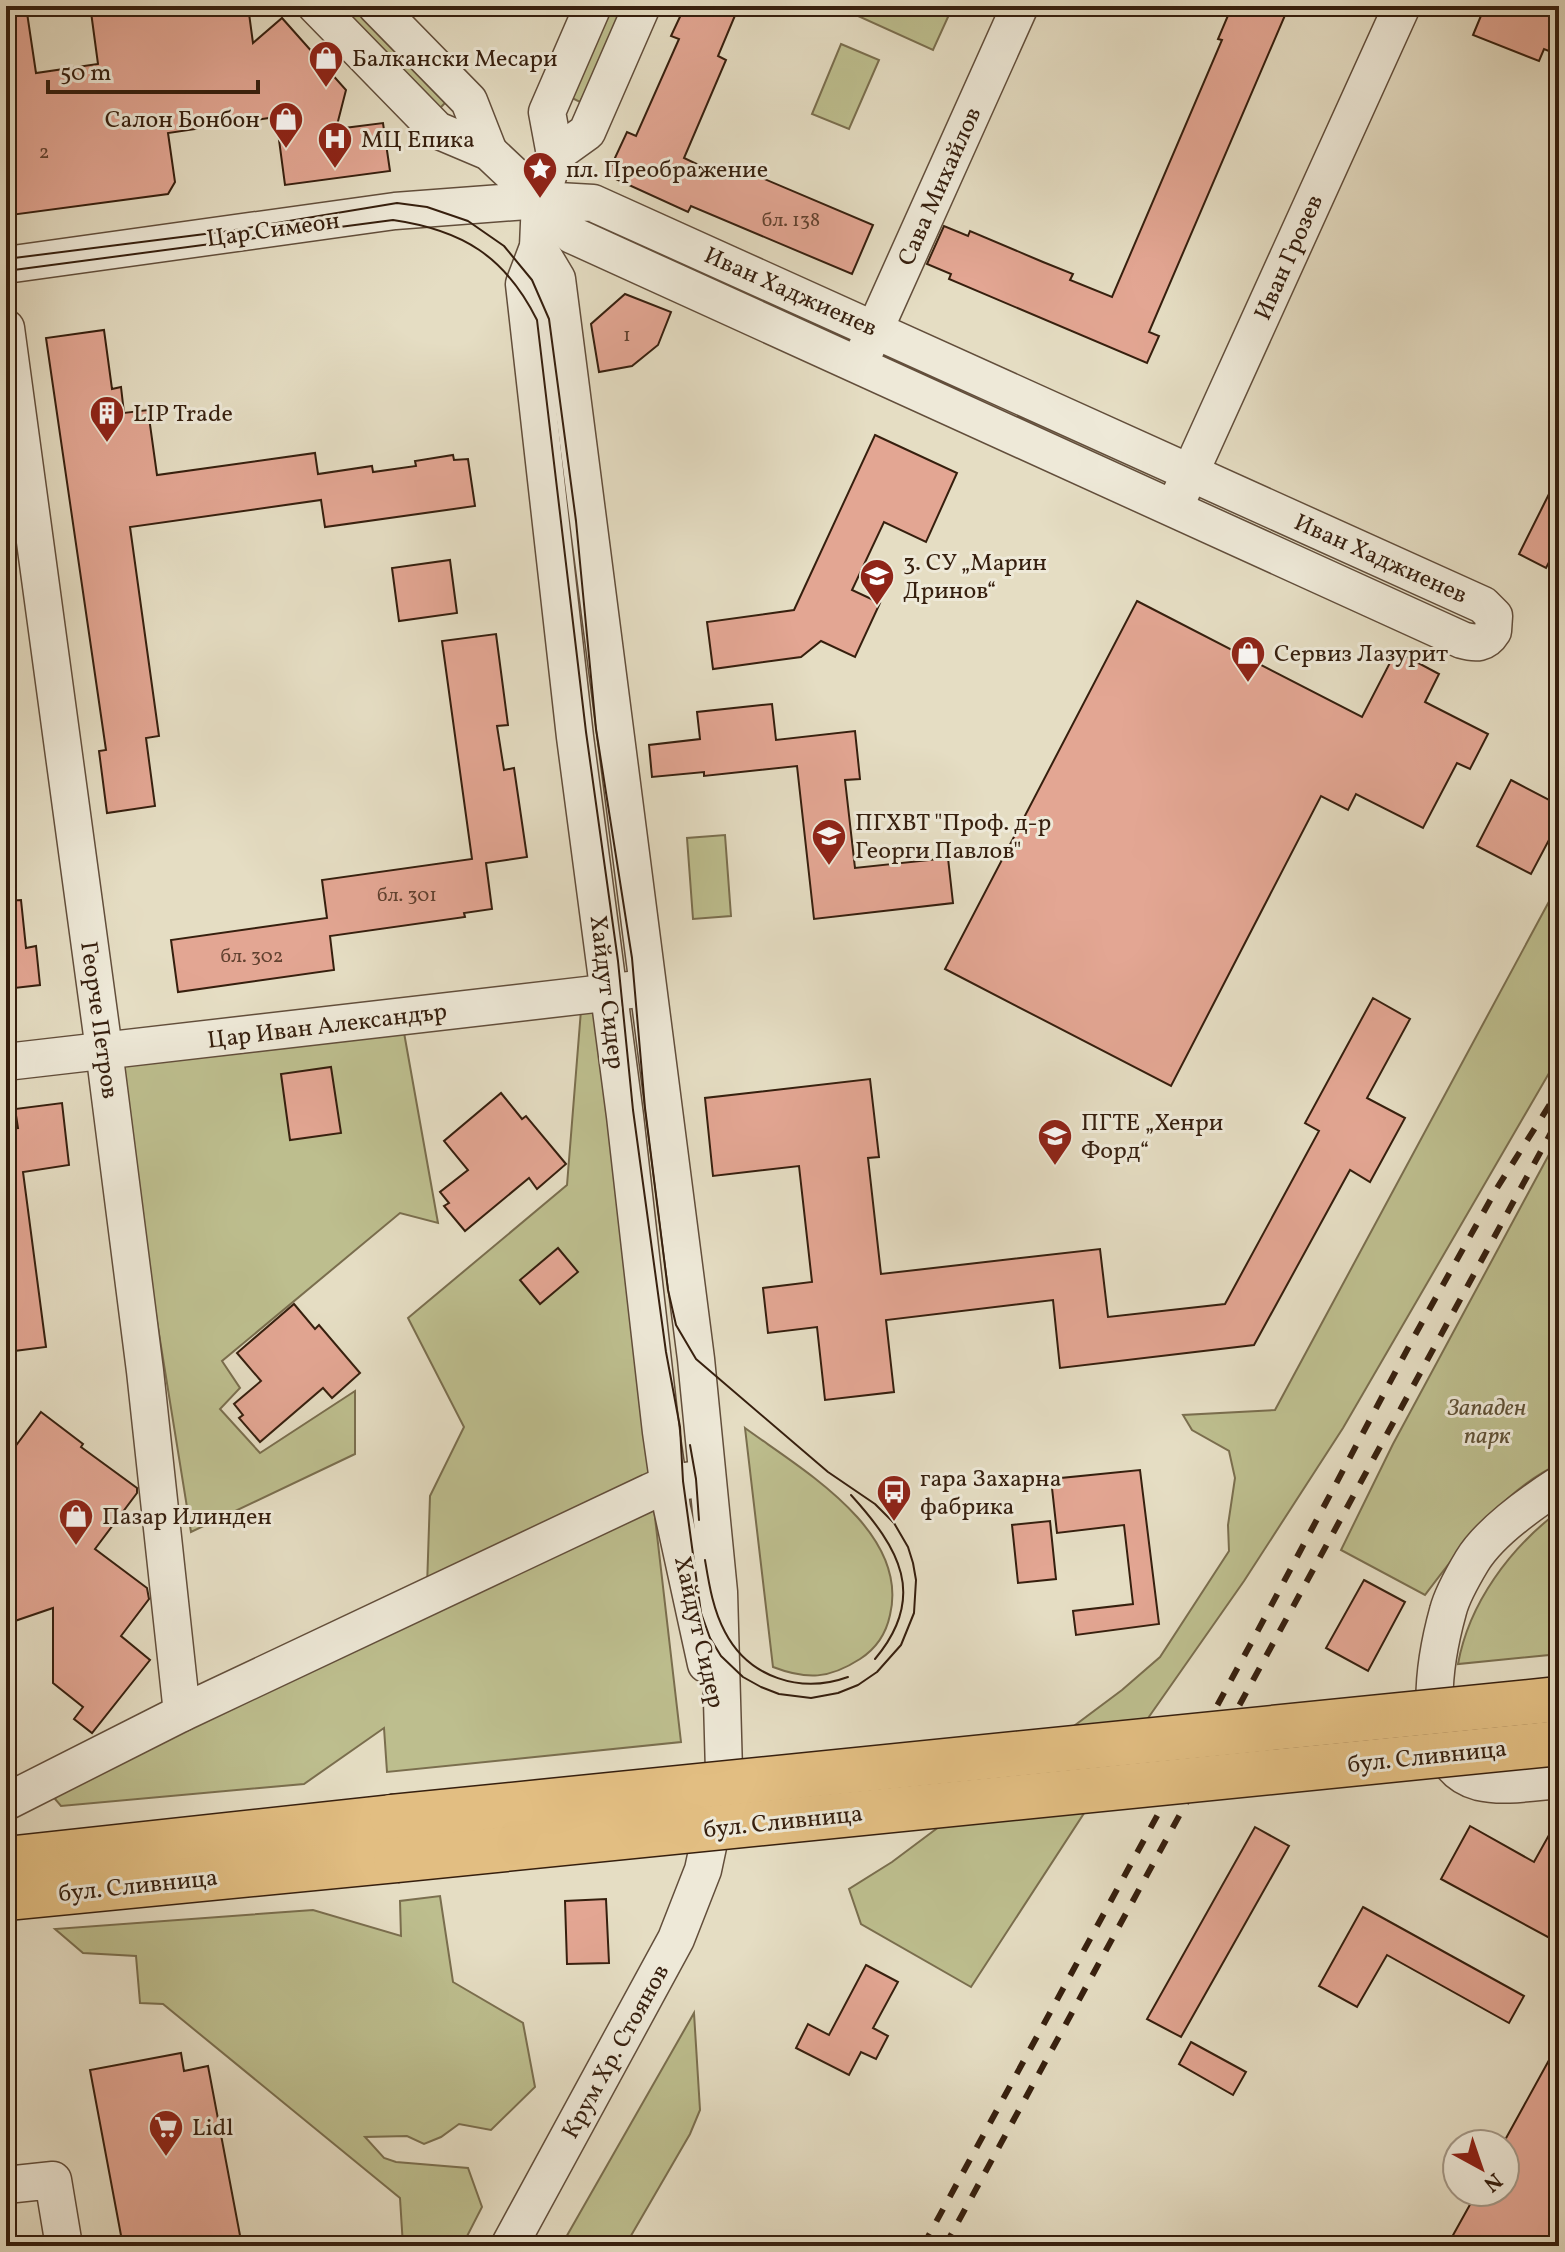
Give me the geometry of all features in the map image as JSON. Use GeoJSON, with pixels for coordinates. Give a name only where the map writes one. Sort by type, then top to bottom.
{"type":"FeatureCollection","features":[{"type":"Feature","properties":{"kind":"main road","name":"бул. Сливница"},"geometry":{"type":"LineString","coordinates":[[6,1859],[1559,1699]]}},
{"type":"Feature","properties":{"kind":"main road","name":"бул. Сливница"},"geometry":{"type":"LineString","coordinates":[[6,1898],[1559,1743]]}},
{"type":"Feature","properties":{"kind":"street","name":"Иван Хаджиенев"},"geometry":{"type":"LineString","coordinates":[[316,6],[437,130],[489,152],[572,235],[1462,640],[1482,642],[1493,631],[1494,616],[1483,605],[875,329],[593,203],[540,200]]}},
{"type":"Feature","properties":{"kind":"street","name":"Иван Хаджиенев"},"geometry":{"type":"LineString","coordinates":[[376,6],[469,101],[489,152]]}},
{"type":"Feature","properties":{"kind":"street"},"geometry":{"type":"LineString","coordinates":[[593,6],[547,112],[555,155],[587,132],[642,6]]}},
{"type":"Feature","properties":{"kind":"street","name":"Сава Михайлов"},"geometry":{"type":"LineString","coordinates":[[858,365],[1020,6]]}},
{"type":"Feature","properties":{"kind":"street","name":"Иван Грозев"},"geometry":{"type":"LineString","coordinates":[[1174,509],[1402,6]]}},
{"type":"Feature","properties":{"kind":"street","name":"Хайдут Сидер"},"geometry":{"type":"LineString","coordinates":[[555,155],[540,200],[538,247],[524,284],[668,1484],[692,1606],[724,1734]]}},
{"type":"Feature","properties":{"kind":"street","name":"Цар Симеон"},"geometry":{"type":"LineString","coordinates":[[6,265],[395,211],[540,200]]}},
{"type":"Feature","properties":{"kind":"street","name":"Хайдут Сидер"},"geometry":{"type":"LineString","coordinates":[[538,247],[557,279],[709,1476],[719,1592],[724,1772],[708,1851]]}},
{"type":"Feature","properties":{"kind":"street","name":"Георче Петров"},"geometry":{"type":"LineString","coordinates":[[6,328],[145,1371],[182,1713]]}},
{"type":"Feature","properties":{"kind":"street","name":"Цар Иван Александър"},"geometry":{"type":"LineString","coordinates":[[6,1062],[648,989]]}},
{"type":"Feature","properties":{"kind":"street"},"geometry":{"type":"LineString","coordinates":[[6,1802],[182,1713],[668,1484],[709,1476]]}},
{"type":"Feature","properties":{"kind":"street"},"geometry":{"type":"LineString","coordinates":[[1559,1485],[1521,1509],[1473,1559],[1448,1608],[1438,1656],[1435,1716],[1439,1743],[1448,1760],[1460,1773],[1477,1782],[1495,1784],[1559,1780]]}},
{"type":"Feature","properties":{"kind":"street","name":"бул. Сливница"},"geometry":{"type":"LineString","coordinates":[[6,1845],[64,1854]]}},
{"type":"Feature","properties":{"kind":"street","name":"Крум Хр. Стоянов"},"geometry":{"type":"LineString","coordinates":[[509,2246],[676,1939],[695,1897],[708,1851]]}},
{"type":"Feature","properties":{"kind":"street"},"geometry":{"type":"LineString","coordinates":[[6,2185],[53,2180],[64,2246]]}},
{"type":"Feature","properties":{"kind":"green space"},"geometry":{"type":"Polygon","coordinates":[[[335,6],[367,6],[454,94],[438,110],[335,6]]]}},
{"type":"Feature","properties":{"kind":"green space"},"geometry":{"type":"Polygon","coordinates":[[[606,6],[630,6],[580,102],[572,98],[606,6]]]}},
{"type":"Feature","properties":{"kind":"green space"},"geometry":{"type":"Polygon","coordinates":[[[862,6],[953,6],[933,50],[858,16],[862,6]]]}},
{"type":"Feature","properties":{"kind":"green space"},"geometry":{"type":"Polygon","coordinates":[[[841,44],[879,60],[849,129],[812,114],[841,44]]]}},
{"type":"Feature","properties":{"kind":"green space"},"geometry":{"type":"Polygon","coordinates":[[[725,835],[731,916],[693,919],[687,838],[725,835]]]}},
{"type":"Feature","properties":{"kind":"green space"},"geometry":{"type":"Polygon","coordinates":[[[1559,883],[1559,1056],[1343,1428],[1244,1581],[1118,1761],[971,1987],[861,1924],[849,1889],[892,1862],[1122,1690],[1160,1657],[1229,1551],[1228,1525],[1235,1478],[1229,1451],[1192,1430],[1183,1415],[1275,1410],[1559,883]]]}},
{"type":"Feature","properties":{"kind":"green space"},"geometry":{"type":"Polygon","coordinates":[[[600,1005],[659,1477],[427,1587],[430,1496],[464,1427],[408,1318],[567,1185],[581,1010],[600,1005]]]}},
{"type":"Feature","properties":{"kind":"green space"},"geometry":{"type":"Polygon","coordinates":[[[403,1027],[438,1223],[400,1213],[222,1361],[240,1388],[220,1409],[260,1453],[355,1391],[355,1454],[191,1532],[115,1061],[403,1027]]]}},
{"type":"Feature","properties":{"kind":"green space","name":"Западен парк"},"geometry":{"type":"Polygon","coordinates":[[[1559,1136],[1559,1464],[1539,1475],[1502,1504],[1469,1539],[1425,1595],[1341,1550],[1393,1444],[1559,1136]]]}},
{"type":"Feature","properties":{"kind":"green space"},"geometry":{"type":"Polygon","coordinates":[[[745,1428],[846,1505],[868,1530],[884,1556],[892,1585],[886,1628],[871,1650],[838,1671],[807,1675],[773,1667],[745,1428]]]}},
{"type":"Feature","properties":{"kind":"green space"},"geometry":{"type":"Polygon","coordinates":[[[654,1509],[681,1742],[387,1772],[384,1728],[304,1784],[61,1806],[55,1799],[61,1791],[604,1526],[654,1509]]]}},
{"type":"Feature","properties":{"kind":"green space"},"geometry":{"type":"Polygon","coordinates":[[[1559,1511],[1559,1654],[1458,1664],[1463,1641],[1494,1578],[1524,1542],[1559,1511]]]}},
{"type":"Feature","properties":{"kind":"green space"},"geometry":{"type":"Polygon","coordinates":[[[440,1896],[453,1982],[523,2023],[535,2087],[491,2130],[459,2124],[424,2144],[407,2136],[365,2137],[384,2158],[396,2162],[468,2168],[482,2207],[462,2246],[403,2246],[400,2198],[163,2004],[140,2003],[136,1956],[83,1953],[55,1929],[313,1910],[401,1936],[400,1901],[440,1896]]]}},
{"type":"Feature","properties":{"kind":"green space"},"geometry":{"type":"Polygon","coordinates":[[[694,2013],[700,2110],[690,2134],[625,2246],[561,2246],[694,2013]]]}},
{"type":"Feature","properties":{"kind":"building"},"geometry":{"type":"Polygon","coordinates":[[[6,6],[26,6],[36,73],[98,64],[91,12],[97,11],[96,6],[248,6],[253,43],[282,18],[346,90],[336,129],[383,123],[390,171],[285,185],[276,117],[168,133],[175,182],[168,194],[11,215],[6,180],[6,78],[10,77],[6,6]]]}},
{"type":"Feature","properties":{"kind":"building"},"geometry":{"type":"Polygon","coordinates":[[[685,6],[739,6],[718,56],[726,60],[684,158],[724,177],[729,164],[873,225],[852,274],[691,206],[688,212],[607,175],[627,132],[636,136],[679,39],[671,36],[685,6]]]}},
{"type":"Feature","properties":{"kind":"building"},"geometry":{"type":"Polygon","coordinates":[[[1232,6],[1289,6],[1149,332],[1159,336],[1147,363],[949,279],[951,274],[927,264],[944,226],[968,236],[970,231],[1073,274],[1070,280],[1112,297],[1222,40],[1218,39],[1232,6]]]}},
{"type":"Feature","properties":{"kind":"building"},"geometry":{"type":"Polygon","coordinates":[[[1485,6],[1559,6],[1559,55],[1544,49],[1539,61],[1473,35],[1485,6]]]}},
{"type":"Feature","properties":{"kind":"building"},"geometry":{"type":"Polygon","coordinates":[[[625,294],[671,312],[658,345],[632,366],[599,372],[591,324],[625,294]]]}},
{"type":"Feature","properties":{"kind":"building"},"geometry":{"type":"Polygon","coordinates":[[[104,330],[112,389],[121,387],[124,413],[148,410],[157,475],[315,453],[318,474],[372,466],[373,472],[416,466],[415,461],[453,455],[454,460],[468,459],[475,506],[325,527],[321,500],[130,527],[159,736],[146,738],[155,806],[107,813],[99,751],[106,750],[46,338],[104,330]]]}},
{"type":"Feature","properties":{"kind":"building"},"geometry":{"type":"Polygon","coordinates":[[[875,435],[957,473],[926,542],[884,522],[852,590],[880,603],[855,657],[821,641],[801,657],[713,669],[707,622],[794,610],[875,435]]]}},
{"type":"Feature","properties":{"kind":"building"},"geometry":{"type":"Polygon","coordinates":[[[1559,474],[1559,543],[1546,568],[1519,554],[1559,474]]]}},
{"type":"Feature","properties":{"kind":"building"},"geometry":{"type":"Polygon","coordinates":[[[450,560],[457,613],[399,621],[392,568],[450,560]]]}},
{"type":"Feature","properties":{"kind":"building"},"geometry":{"type":"Polygon","coordinates":[[[1137,601],[1362,717],[1396,651],[1439,674],[1425,702],[1488,734],[1470,769],[1457,763],[1423,828],[1356,794],[1348,810],[1321,796],[1171,1086],[945,969],[1137,601]]]}},
{"type":"Feature","properties":{"kind":"building"},"geometry":{"type":"Polygon","coordinates":[[[496,634],[508,725],[497,726],[504,770],[514,768],[527,857],[486,863],[492,909],[464,913],[465,917],[330,936],[334,970],[178,992],[171,940],[327,918],[322,880],[472,859],[442,641],[496,634]]]}},
{"type":"Feature","properties":{"kind":"building"},"geometry":{"type":"Polygon","coordinates":[[[772,704],[776,740],[855,731],[860,779],[845,780],[855,868],[948,858],[953,903],[814,919],[797,766],[704,776],[704,772],[652,777],[649,745],[700,739],[697,712],[772,704]]]}},
{"type":"Feature","properties":{"kind":"building"},"geometry":{"type":"Polygon","coordinates":[[[1511,780],[1559,805],[1559,821],[1531,874],[1477,846],[1511,780]]]}},
{"type":"Feature","properties":{"kind":"building"},"geometry":{"type":"Polygon","coordinates":[[[21,900],[26,948],[36,946],[40,985],[6,989],[6,901],[21,900]]]}},
{"type":"Feature","properties":{"kind":"building"},"geometry":{"type":"Polygon","coordinates":[[[1373,998],[1410,1019],[1367,1098],[1405,1118],[1370,1182],[1350,1170],[1254,1345],[1060,1368],[1053,1300],[886,1320],[894,1392],[825,1400],[817,1327],[768,1333],[763,1288],[812,1282],[799,1166],[713,1176],[705,1098],[870,1079],[879,1157],[868,1158],[881,1274],[1100,1249],[1108,1317],[1225,1304],[1319,1131],[1305,1123],[1373,998]]]}},
{"type":"Feature","properties":{"kind":"building"},"geometry":{"type":"Polygon","coordinates":[[[331,1067],[341,1133],[290,1140],[281,1074],[331,1067]]]}},
{"type":"Feature","properties":{"kind":"building"},"geometry":{"type":"Polygon","coordinates":[[[501,1093],[522,1119],[526,1116],[566,1164],[537,1189],[529,1178],[465,1231],[444,1206],[449,1203],[440,1192],[468,1170],[444,1141],[501,1093]]]}},
{"type":"Feature","properties":{"kind":"building"},"geometry":{"type":"Polygon","coordinates":[[[62,1103],[69,1165],[23,1172],[46,1347],[6,1352],[6,1129],[18,1128],[15,1109],[62,1103]]]}},
{"type":"Feature","properties":{"kind":"building"},"geometry":{"type":"Polygon","coordinates":[[[558,1248],[578,1272],[540,1304],[520,1280],[558,1248]]]}},
{"type":"Feature","properties":{"kind":"building"},"geometry":{"type":"Polygon","coordinates":[[[294,1304],[315,1329],[319,1325],[360,1373],[332,1398],[323,1388],[260,1442],[239,1418],[243,1415],[234,1404],[261,1381],[237,1353],[294,1304]]]}},
{"type":"Feature","properties":{"kind":"building"},"geometry":{"type":"Polygon","coordinates":[[[41,1412],[83,1444],[81,1447],[137,1488],[137,1493],[95,1549],[147,1588],[149,1599],[121,1636],[150,1660],[92,1733],[74,1719],[83,1707],[53,1683],[53,1608],[6,1624],[6,1459],[41,1412]]]}},
{"type":"Feature","properties":{"kind":"building"},"geometry":{"type":"Polygon","coordinates":[[[1140,1470],[1159,1624],[1076,1635],[1073,1611],[1133,1604],[1124,1525],[1057,1533],[1051,1479],[1140,1470]]]}},
{"type":"Feature","properties":{"kind":"building"},"geometry":{"type":"Polygon","coordinates":[[[1050,1521],[1056,1579],[1018,1583],[1012,1525],[1050,1521]]]}},
{"type":"Feature","properties":{"kind":"building"},"geometry":{"type":"Polygon","coordinates":[[[1364,1580],[1405,1602],[1368,1671],[1326,1648],[1364,1580]]]}},
{"type":"Feature","properties":{"kind":"building"},"geometry":{"type":"Polygon","coordinates":[[[1559,1817],[1559,1943],[1441,1879],[1470,1826],[1534,1862],[1559,1817]]]}},
{"type":"Feature","properties":{"kind":"building"},"geometry":{"type":"Polygon","coordinates":[[[1255,1827],[1289,1846],[1181,2037],[1147,2019],[1255,1827]]]}},
{"type":"Feature","properties":{"kind":"building"},"geometry":{"type":"Polygon","coordinates":[[[606,1899],[609,1963],[567,1964],[565,1901],[606,1899]]]}},
{"type":"Feature","properties":{"kind":"building"},"geometry":{"type":"Polygon","coordinates":[[[1363,1907],[1524,1996],[1509,2023],[1387,1955],[1357,2007],[1319,1986],[1363,1907]]]}},
{"type":"Feature","properties":{"kind":"building"},"geometry":{"type":"Polygon","coordinates":[[[866,1965],[898,1982],[873,2028],[888,2036],[876,2059],[861,2052],[849,2075],[796,2048],[808,2024],[829,2035],[866,1965]]]}},
{"type":"Feature","properties":{"kind":"building"},"geometry":{"type":"Polygon","coordinates":[[[1191,2042],[1246,2072],[1233,2095],[1179,2064],[1191,2042]]]}},
{"type":"Feature","properties":{"kind":"building"},"geometry":{"type":"Polygon","coordinates":[[[1559,2042],[1559,2246],[1447,2246],[1468,2208],[1521,2208],[1521,2128],[1512,2128],[1559,2042]]]}},
{"type":"Feature","properties":{"kind":"building","name":"Lidl"},"geometry":{"type":"Polygon","coordinates":[[[181,2053],[184,2071],[208,2066],[242,2246],[123,2246],[90,2070],[181,2053]]]}},
{"type":"Feature","properties":{"kind":"tram line"},"geometry":{"type":"LineString","coordinates":[[6,259],[229,231],[397,203],[427,207],[468,221],[504,246],[532,280],[549,319],[576,521],[596,729],[632,958],[645,1108],[668,1290],[676,1325],[696,1359],[828,1472],[875,1504],[894,1523],[908,1547],[916,1580],[914,1613],[901,1645],[877,1672],[858,1685],[811,1698],[779,1694],[761,1687],[743,1677],[721,1656],[701,1613],[683,1481],[680,1427],[666,1352],[633,1110],[618,961],[586,732],[537,320],[524,298],[511,279],[479,250],[440,231],[393,220],[6,271]]}},
{"type":"Feature","properties":{"kind":"tram line"},"geometry":{"type":"LineString","coordinates":[[690,1445],[699,1520]]}},
{"type":"Feature","properties":{"kind":"tram line"},"geometry":{"type":"LineString","coordinates":[[851,1495],[882,1534],[901,1573],[903,1593],[900,1614],[891,1636],[875,1659]]}},
{"type":"Feature","properties":{"kind":"tram line"},"geometry":{"type":"LineString","coordinates":[[705,1560],[721,1624],[735,1648],[748,1661],[762,1671],[795,1682],[812,1684],[848,1677]]}},
{"type":"Feature","properties":{"kind":"railway"},"geometry":{"type":"LineString","coordinates":[[923,2246],[1415,1335],[1497,1188],[1559,1090]]}},
{"type":"Feature","properties":{"kind":"railway"},"geometry":{"type":"LineString","coordinates":[[945,2246],[1559,1118]]}},
{"type":"Feature","properties":{"kind":"place","name":"Балкански Месари"},"geometry":{"type":"Point","coordinates":[326,89]}},
{"type":"Feature","properties":{"kind":"place","name":"Салон Бонбон"},"geometry":{"type":"Point","coordinates":[286,150]}},
{"type":"Feature","properties":{"kind":"place","name":"МЦ Епика"},"geometry":{"type":"Point","coordinates":[335,170]}},
{"type":"Feature","properties":{"kind":"place","name":"пл. Преображение"},"geometry":{"type":"Point","coordinates":[540,200]}},
{"type":"Feature","properties":{"kind":"place","name":"LIP Trade"},"geometry":{"type":"Point","coordinates":[107,444]}},
{"type":"Feature","properties":{"kind":"place","name":"3. СУ „Марин Дринов“"},"geometry":{"type":"Point","coordinates":[877,607]}},
{"type":"Feature","properties":{"kind":"place","name":"Сервиз Лазурит"},"geometry":{"type":"Point","coordinates":[1248,684]}},
{"type":"Feature","properties":{"kind":"place","name":"ПГХВТ \"Проф. д-р Георги Павлов\""},"geometry":{"type":"Point","coordinates":[829,867]}},
{"type":"Feature","properties":{"kind":"place","name":"ПГТЕ „Хенри Форд“"},"geometry":{"type":"Point","coordinates":[1055,1167]}},
{"type":"Feature","properties":{"kind":"place","name":"гара Захарна фабрика"},"geometry":{"type":"Point","coordinates":[894,1523]}},
{"type":"Feature","properties":{"kind":"place","name":"Пазар Илинден"},"geometry":{"type":"Point","coordinates":[76,1547]}},
{"type":"Feature","properties":{"kind":"place","name":"Lidl"},"geometry":{"type":"Point","coordinates":[166,2158]}}]}
